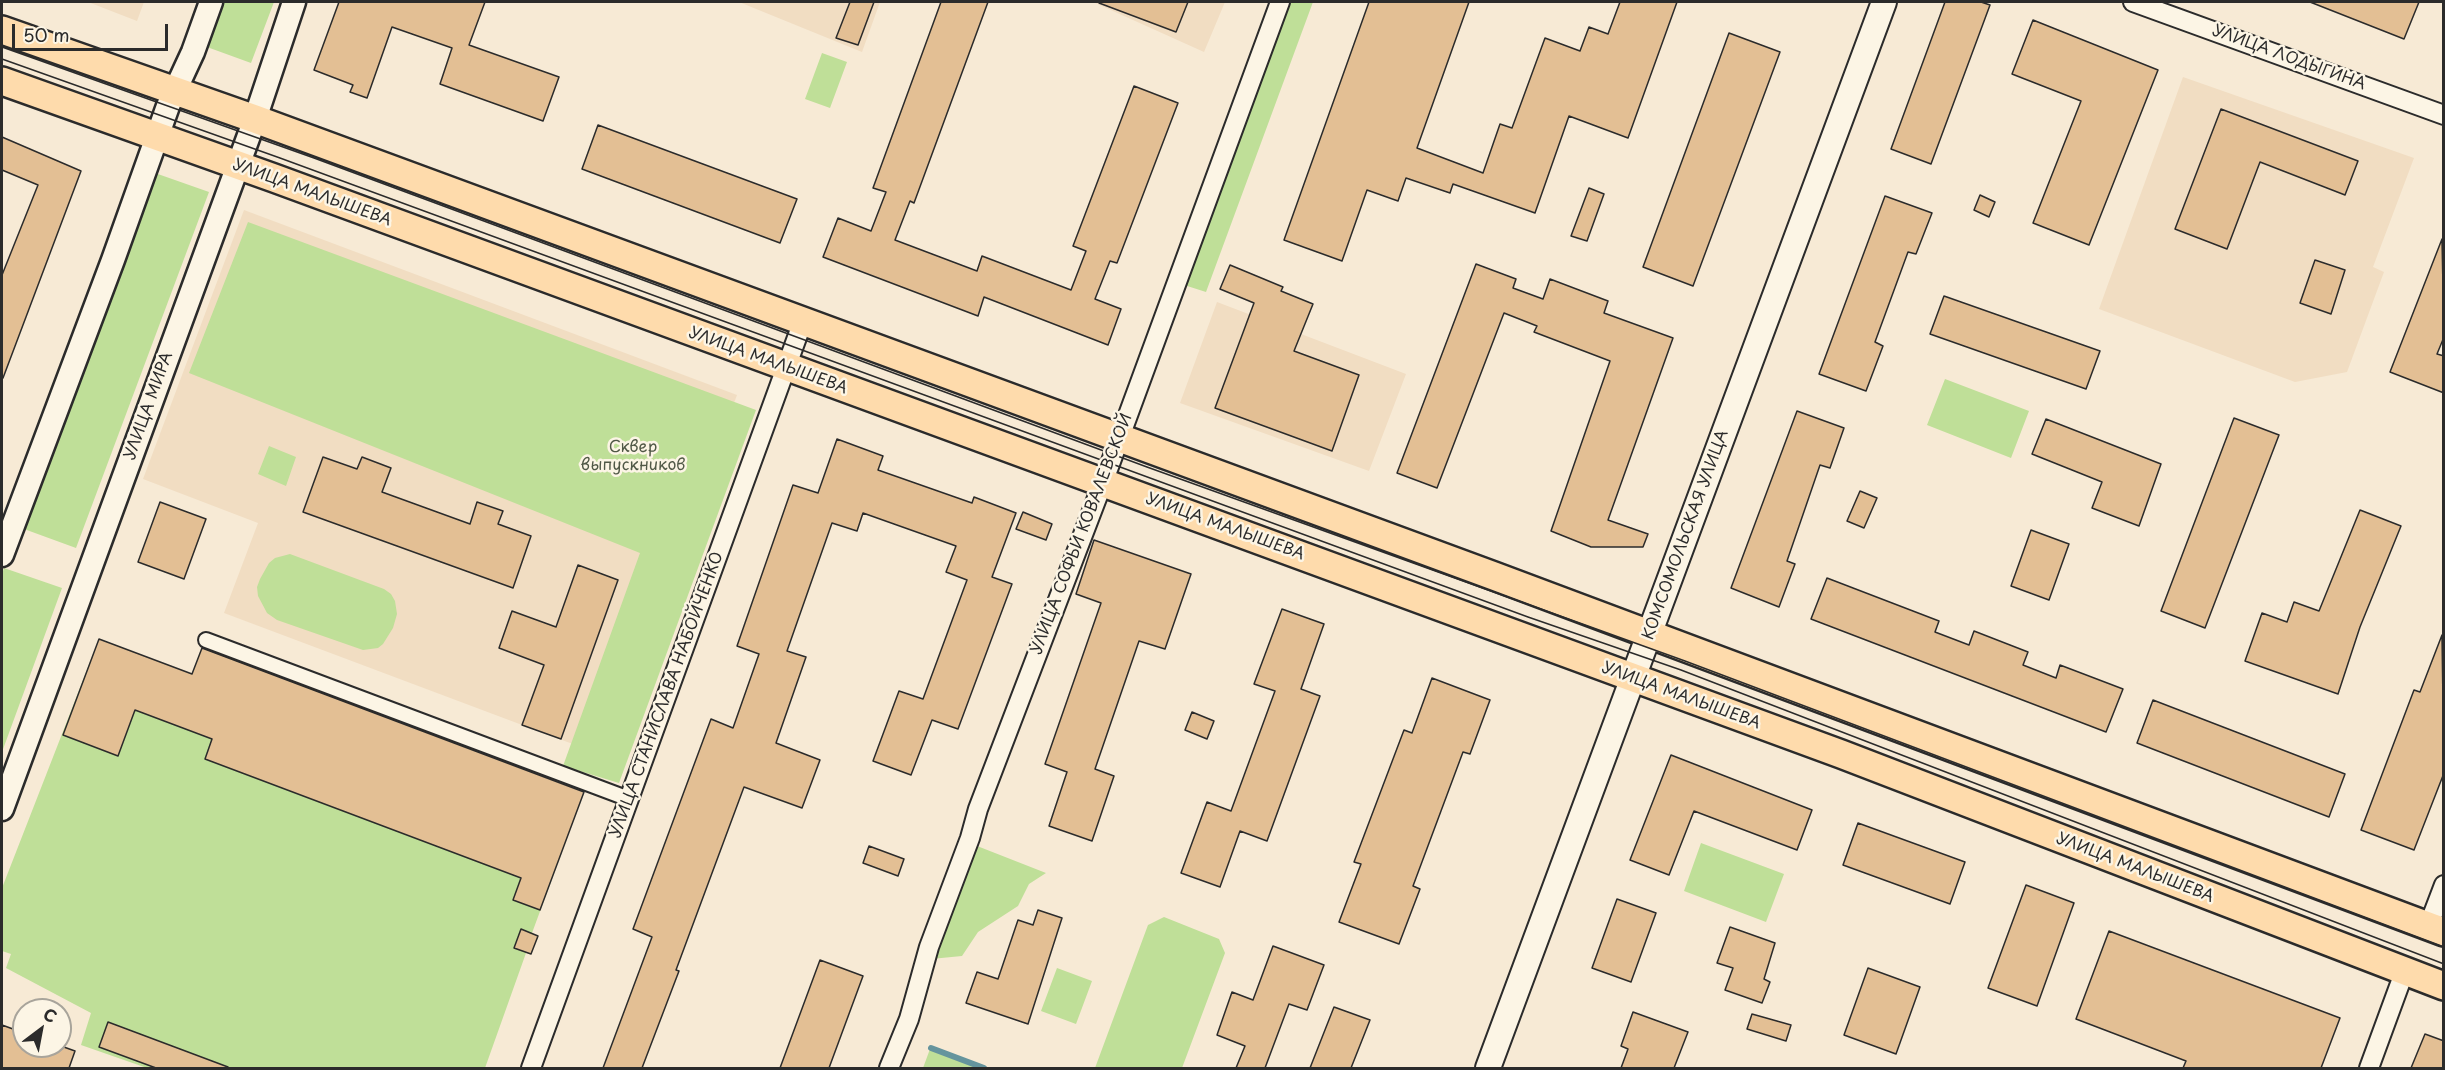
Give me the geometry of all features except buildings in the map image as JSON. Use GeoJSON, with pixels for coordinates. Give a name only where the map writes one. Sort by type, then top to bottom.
{"type":"FeatureCollection","features":[{"type":"Feature","properties":{"kind":"main road","name":"КОМСОМОЛЬСКАЯ УЛИЦА"},"geometry":{"type":"LineString","coordinates":[[1488,1068],[1884,2]]}},
{"type":"Feature","properties":{"kind":"main road"},"geometry":{"type":"LineString","coordinates":[[2,30],[255,119],[1649,633],[2436,929]]}},
{"type":"Feature","properties":{"kind":"main road","name":"УЛИЦА МАЛЫШЕВА"},"geometry":{"type":"LineString","coordinates":[[2,81],[238,165],[1841,754],[2444,986]]}},
{"type":"Feature","properties":{"kind":"street"},"geometry":{"type":"LineString","coordinates":[[2,555],[157,137],[193,52],[210,2]]}},
{"type":"Feature","properties":{"kind":"street","name":"УЛИЦА МИРА"},"geometry":{"type":"LineString","coordinates":[[2,809],[255,119],[294,2]]}},
{"type":"Feature","properties":{"kind":"street","name":"УЛИЦА СОФЬИ КОВАЛЕВСКОЙ"},"geometry":{"type":"LineString","coordinates":[[889,1068],[909,1019],[929,947],[970,838],[978,808],[1103,482],[1280,2]]}},
{"type":"Feature","properties":{"kind":"street","name":"УЛИЦА ЛОДЫГИНА"},"geometry":{"type":"LineString","coordinates":[[2133,2],[2444,115]]}},
{"type":"Feature","properties":{"kind":"street","name":"УЛИЦА СТАНИСЛАВА НАБОЙЧЕНКО"},"geometry":{"type":"LineString","coordinates":[[531,1068],[802,321]]}},
{"type":"Feature","properties":{"kind":"street"},"geometry":{"type":"LineString","coordinates":[[206,640],[629,799]]}},
{"type":"Feature","properties":{"kind":"street"},"geometry":{"type":"LineString","coordinates":[[2436,929],[2444,885]]}},
{"type":"Feature","properties":{"kind":"street"},"geometry":{"type":"LineString","coordinates":[[2369,1068],[2405,970]]}},
{"type":"Feature","properties":{"kind":"shaded area"},"geometry":{"type":"Polygon","coordinates":[[[88,2],[144,2],[137,21],[88,2]]]}},
{"type":"Feature","properties":{"kind":"shaded area"},"geometry":{"type":"Polygon","coordinates":[[[739,2],[880,2],[862,52],[739,2]]]}},
{"type":"Feature","properties":{"kind":"shaded area"},"geometry":{"type":"Polygon","coordinates":[[[1093,2],[1225,2],[1204,52],[1093,2]]]}},
{"type":"Feature","properties":{"kind":"shaded area"},"geometry":{"type":"Polygon","coordinates":[[[2183,77],[2414,158],[2373,267],[2384,272],[2347,372],[2295,382],[2099,309],[2183,77]]]}},
{"type":"Feature","properties":{"kind":"shaded area"},"geometry":{"type":"Polygon","coordinates":[[[244,210],[737,395],[602,755],[224,613],[258,523],[143,479],[244,210]]]}},
{"type":"Feature","properties":{"kind":"shaded area"},"geometry":{"type":"Polygon","coordinates":[[[1217,302],[1406,374],[1369,471],[1180,403],[1217,302]]]}},
{"type":"Feature","properties":{"kind":"green space"},"geometry":{"type":"Polygon","coordinates":[[[223,2],[274,2],[251,63],[207,47],[223,2]]]}},
{"type":"Feature","properties":{"kind":"green space"},"geometry":{"type":"Polygon","coordinates":[[[1288,2],[1313,2],[1206,292],[1184,285],[1288,2]]]}},
{"type":"Feature","properties":{"kind":"green space"},"geometry":{"type":"Polygon","coordinates":[[[822,53],[847,62],[830,108],[805,99],[822,53]]]}},
{"type":"Feature","properties":{"kind":"green space"},"geometry":{"type":"Polygon","coordinates":[[[155,173],[209,192],[76,548],[24,529],[155,173]]]}},
{"type":"Feature","properties":{"kind":"green space","name":"Сквер выпускников"},"geometry":{"type":"Polygon","coordinates":[[[248,222],[756,410],[619,783],[563,766],[640,553],[189,373],[248,222]]]}},
{"type":"Feature","properties":{"kind":"green space"},"geometry":{"type":"Polygon","coordinates":[[[1945,379],[2029,411],[2011,458],[1927,425],[1945,379]]]}},
{"type":"Feature","properties":{"kind":"green space"},"geometry":{"type":"Polygon","coordinates":[[[269,446],[296,457],[286,486],[258,474],[269,446]]]}},
{"type":"Feature","properties":{"kind":"green space"},"geometry":{"type":"Polygon","coordinates":[[[290,554],[384,589],[391,594],[395,601],[397,614],[393,628],[383,644],[378,648],[363,650],[277,620],[267,613],[258,596],[257,587],[260,579],[269,563],[275,558],[290,554]]]}},
{"type":"Feature","properties":{"kind":"green space"},"geometry":{"type":"Polygon","coordinates":[[[4,568],[62,588],[2,752],[2,574],[4,568]]]}},
{"type":"Feature","properties":{"kind":"green space"},"geometry":{"type":"Polygon","coordinates":[[[99,639],[192,674],[202,648],[584,792],[532,933],[538,936],[531,954],[526,953],[485,1068],[147,1068],[81,1045],[91,1013],[72,1003],[72,998],[63,998],[6,968],[11,954],[2,951],[2,888],[99,639]]]}},
{"type":"Feature","properties":{"kind":"green space"},"geometry":{"type":"Polygon","coordinates":[[[1701,843],[1784,874],[1766,922],[1684,891],[1701,843]]]}},
{"type":"Feature","properties":{"kind":"green space"},"geometry":{"type":"Polygon","coordinates":[[[972,844],[1046,873],[1029,884],[1018,906],[978,932],[962,956],[931,959],[972,844]]]}},
{"type":"Feature","properties":{"kind":"green space"},"geometry":{"type":"Polygon","coordinates":[[[1164,917],[1219,939],[1225,953],[1182,1068],[1095,1068],[1148,925],[1164,917]]]}},
{"type":"Feature","properties":{"kind":"green space"},"geometry":{"type":"Polygon","coordinates":[[[1057,968],[1092,981],[1076,1024],[1041,1011],[1057,968]]]}},
{"type":"Feature","properties":{"kind":"green space"},"geometry":{"type":"Polygon","coordinates":[[[930,1049],[981,1068],[923,1068],[930,1049]]]}},
{"type":"Feature","properties":{"kind":"waterway"},"geometry":{"type":"LineString","coordinates":[[931,1048],[984,1068]]}},
{"type":"Feature","properties":{"kind":"tram line"},"geometry":{"type":"LineString","coordinates":[[2,47],[314,158],[1147,467],[1685,661],[2444,947]]}},
{"type":"Feature","properties":{"kind":"tram line"},"geometry":{"type":"LineString","coordinates":[[2,59],[280,158],[1528,617],[1681,670],[2444,964]]}}]}
